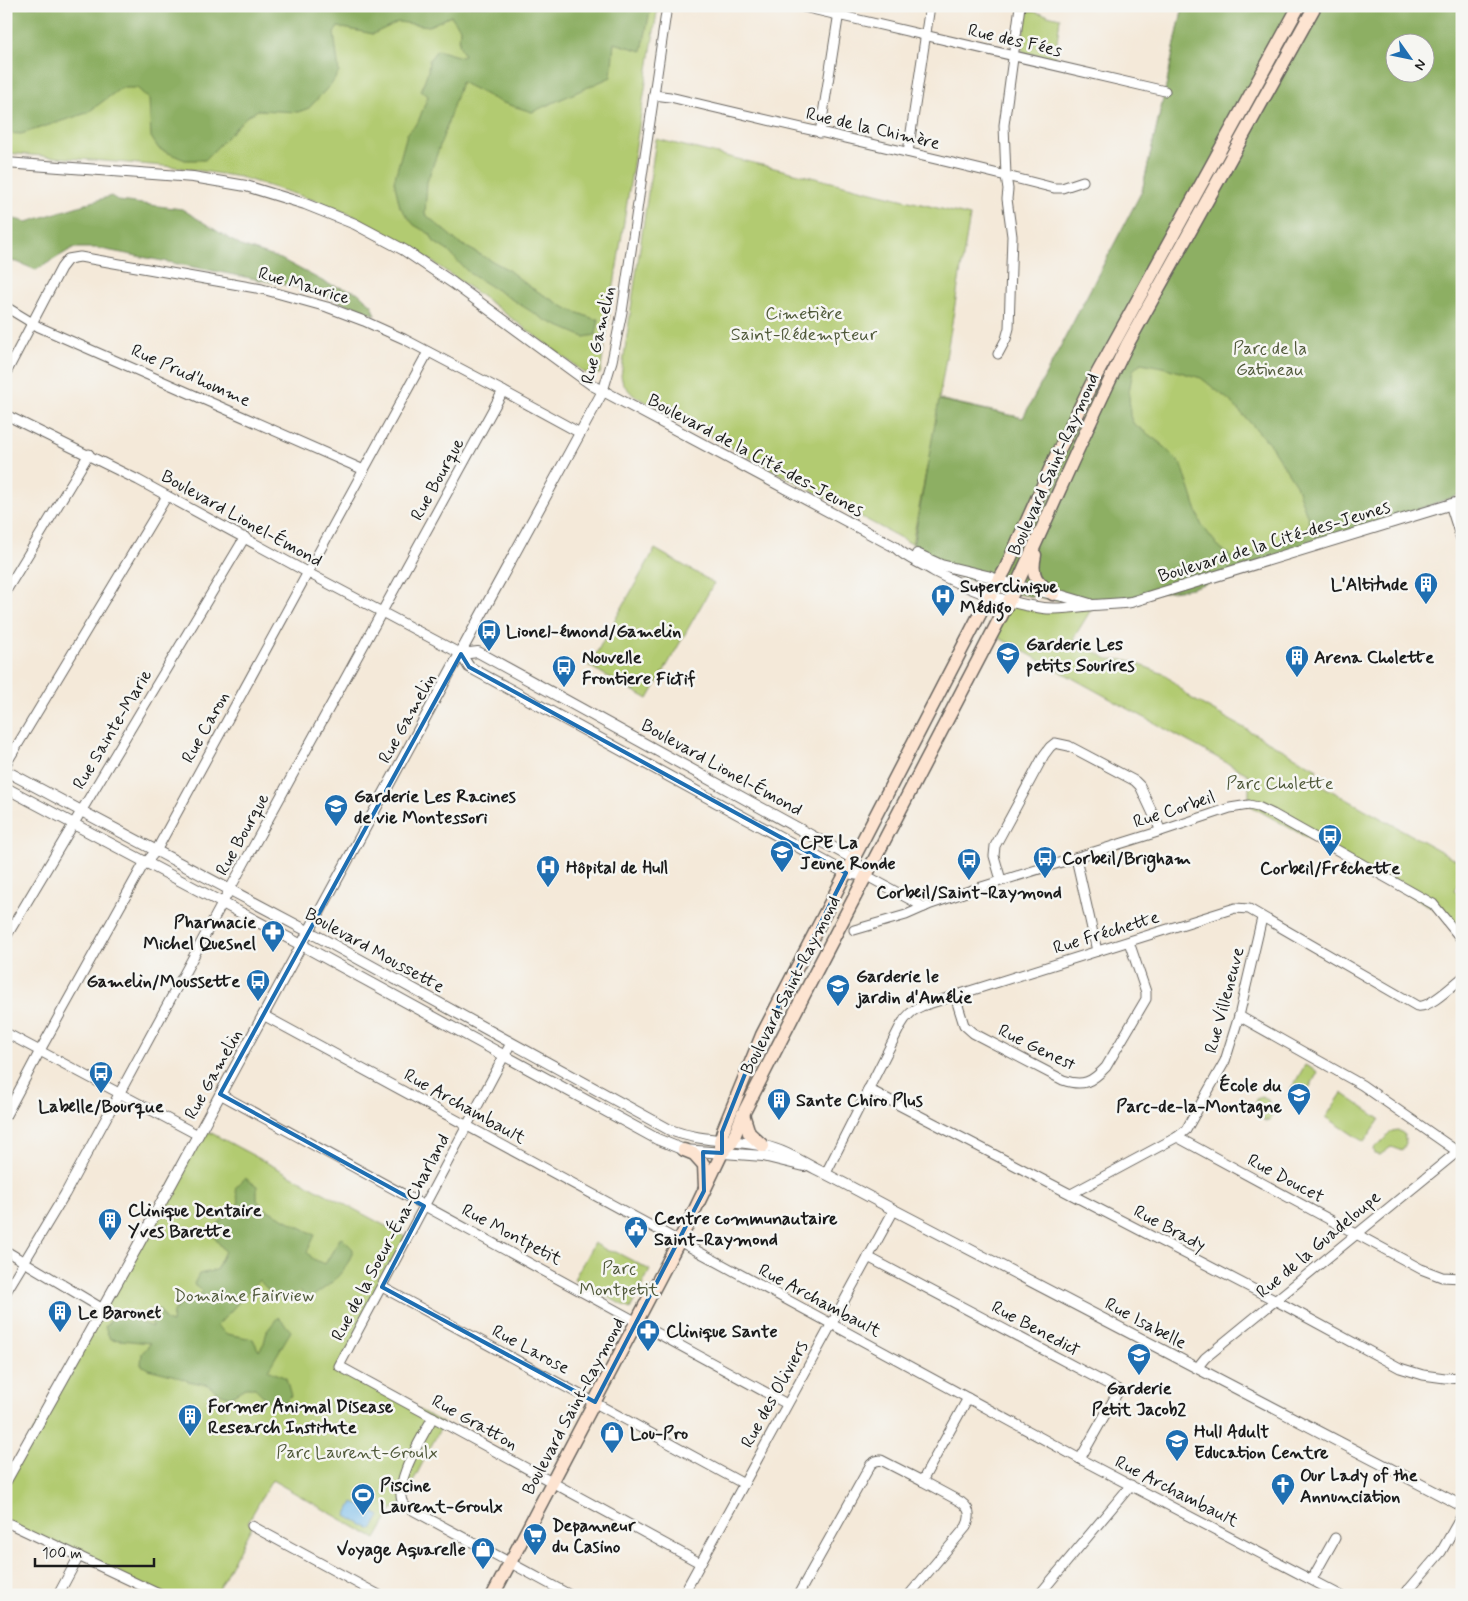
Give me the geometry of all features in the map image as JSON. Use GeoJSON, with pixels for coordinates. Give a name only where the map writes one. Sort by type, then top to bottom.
{"type":"FeatureCollection","features":[{"type":"Feature","properties":{"kind":"main road","name":"Boulevard Saint-Raymond"},"geometry":{"type":"LineString","coordinates":[[725,1145],[741,1082],[762,1035],[999,581],[1056,456],[1092,383],[1299,6]]}},
{"type":"Feature","properties":{"kind":"main road","name":"Boulevard Saint-Raymond"},"geometry":{"type":"LineString","coordinates":[[493,1595],[638,1321],[705,1189],[725,1145],[743,1114],[1009,601],[1105,388],[1127,345],[1315,6]]}},
{"type":"Feature","properties":{"kind":"main road"},"geometry":{"type":"LineString","coordinates":[[1039,538],[1034,560],[1034,573],[1038,583],[1053,594]]}},
{"type":"Feature","properties":{"kind":"main road"},"geometry":{"type":"LineString","coordinates":[[743,1114],[749,1133],[763,1146]]}},
{"type":"Feature","properties":{"kind":"main road"},"geometry":{"type":"LineString","coordinates":[[684,1150],[694,1154],[704,1165],[705,1189]]}},
{"type":"Feature","properties":{"kind":"street","name":"Rue Gamelin"},"geometry":{"type":"LineString","coordinates":[[7,1479],[103,1309],[603,391],[612,361],[622,312],[667,6]]}},
{"type":"Feature","properties":{"kind":"street","name":"Rue des Fées"},"geometry":{"type":"LineString","coordinates":[[799,6],[840,11],[926,36],[1165,91]]}},
{"type":"Feature","properties":{"kind":"street"},"geometry":{"type":"LineString","coordinates":[[908,152],[930,6]]}},
{"type":"Feature","properties":{"kind":"street"},"geometry":{"type":"LineString","coordinates":[[998,354],[1006,339],[1008,328],[1012,236],[1006,176],[1004,124],[1020,6]]}},
{"type":"Feature","properties":{"kind":"street"},"geometry":{"type":"LineString","coordinates":[[820,133],[840,11]]}},
{"type":"Feature","properties":{"kind":"street","name":"Rue de la Chimère"},"geometry":{"type":"LineString","coordinates":[[654,95],[670,97],[908,152],[1054,188],[1062,188],[1083,181]]}},
{"type":"Feature","properties":{"kind":"street","name":"Boulevard de la Cité-des-Jeunes"},"geometry":{"type":"LineString","coordinates":[[6,163],[193,176],[246,186],[305,204],[356,224],[404,250],[453,283],[592,385],[895,547],[902,554],[947,578],[963,586],[1009,601],[1058,609],[1131,602],[1462,501]]}},
{"type":"Feature","properties":{"kind":"street","name":"Rue Maurice"},"geometry":{"type":"LineString","coordinates":[[6,373],[64,263],[68,259],[80,256],[284,294],[345,313],[428,352],[580,433]]}},
{"type":"Feature","properties":{"kind":"street","name":"Rue Prud'homme"},"geometry":{"type":"LineString","coordinates":[[6,307],[32,324],[364,470]]}},
{"type":"Feature","properties":{"kind":"street","name":"Rue Caron"},"geometry":{"type":"LineString","coordinates":[[6,1115],[145,863],[156,851],[428,352]]}},
{"type":"Feature","properties":{"kind":"street","name":"Rue Bourque"},"geometry":{"type":"LineString","coordinates":[[6,1292],[65,1194],[503,391]]}},
{"type":"Feature","properties":{"kind":"street","name":"Boulevard Lionel-Émond"},"geometry":{"type":"LineString","coordinates":[[6,415],[88,454],[461,654],[470,667],[846,873],[866,876]]}},
{"type":"Feature","properties":{"kind":"street"},"geometry":{"type":"LineString","coordinates":[[6,591],[88,454]]}},
{"type":"Feature","properties":{"kind":"street"},"geometry":{"type":"LineString","coordinates":[[6,764],[167,496]]}},
{"type":"Feature","properties":{"kind":"street"},"geometry":{"type":"LineString","coordinates":[[1450,504],[1462,542]]}},
{"type":"Feature","properties":{"kind":"street","name":"Rue Sainte-Marie"},"geometry":{"type":"LineString","coordinates":[[6,937],[245,537]]}},
{"type":"Feature","properties":{"kind":"street","name":"Boulevard de la Cité-des-Jeunes"},"geometry":{"type":"LineString","coordinates":[[895,547],[906,548],[941,565],[1094,605]]}},
{"type":"Feature","properties":{"kind":"street","name":"Boulevard Lionel-Émond"},"geometry":{"type":"LineString","coordinates":[[461,654],[478,652],[854,858],[866,876]]}},
{"type":"Feature","properties":{"kind":"street"},"geometry":{"type":"LineString","coordinates":[[1001,880],[994,856],[995,846],[1044,756],[1055,743],[1070,746],[1135,781],[1140,786],[1161,831]]}},
{"type":"Feature","properties":{"kind":"street","name":"Boulevard Moussette"},"geometry":{"type":"LineString","coordinates":[[6,771],[309,932],[670,1130],[686,1137],[725,1145]]}},
{"type":"Feature","properties":{"kind":"street","name":"Boulevard Moussette"},"geometry":{"type":"LineString","coordinates":[[6,788],[302,945],[657,1139],[684,1150],[725,1145]]}},
{"type":"Feature","properties":{"kind":"street","name":"Rue Corbeil"},"geometry":{"type":"LineString","coordinates":[[854,930],[906,915],[1001,880],[1076,858],[1230,808],[1249,805],[1258,807],[1433,904],[1462,940]]}},
{"type":"Feature","properties":{"kind":"street"},"geometry":{"type":"LineString","coordinates":[[1076,858],[1097,952]]}},
{"type":"Feature","properties":{"kind":"street"},"geometry":{"type":"LineString","coordinates":[[866,876],[924,907]]}},
{"type":"Feature","properties":{"kind":"street","name":"Rue Fréchette"},"geometry":{"type":"LineString","coordinates":[[826,1173],[868,1088],[908,1014],[922,1006],[1235,908],[1249,909],[1417,1006],[1421,1007],[1429,1004],[1462,978]]}},
{"type":"Feature","properties":{"kind":"street","name":"Rue Villeneuve"},"geometry":{"type":"LineString","coordinates":[[1071,1194],[1177,1137],[1186,1130],[1225,1061],[1239,1016],[1262,918]]}},
{"type":"Feature","properties":{"kind":"street","name":"Rue Genest"},"geometry":{"type":"LineString","coordinates":[[955,996],[964,1025],[973,1033],[1063,1080],[1074,1084],[1083,1083],[1099,1074],[1106,1067],[1146,999],[1146,992],[1129,942]]}},
{"type":"Feature","properties":{"kind":"street","name":"Rue Archambault"},"geometry":{"type":"LineString","coordinates":[[263,1015],[1080,1459],[1340,1595]]}},
{"type":"Feature","properties":{"kind":"street"},"geometry":{"type":"LineString","coordinates":[[1239,1016],[1362,1085],[1461,1151]]}},
{"type":"Feature","properties":{"kind":"street"},"geometry":{"type":"LineString","coordinates":[[6,1033],[198,1135]]}},
{"type":"Feature","properties":{"kind":"street","name":"Rue de la Soeur-Éna-Charland"},"geometry":{"type":"LineString","coordinates":[[339,1366],[511,1043]]}},
{"type":"Feature","properties":{"kind":"street","name":"Rue Brady"},"geometry":{"type":"LineString","coordinates":[[868,1088],[1276,1301],[1388,1362],[1411,1373],[1434,1377],[1462,1376]]}},
{"type":"Feature","properties":{"kind":"street","name":"Rue Montpetit"},"geometry":{"type":"LineString","coordinates":[[220,1094],[787,1404]]}},
{"type":"Feature","properties":{"kind":"street","name":"Rue Doucet"},"geometry":{"type":"LineString","coordinates":[[1177,1137],[1432,1274],[1442,1277],[1462,1278]]}},
{"type":"Feature","properties":{"kind":"street","name":"Rue Isabelle"},"geometry":{"type":"LineString","coordinates":[[725,1145],[763,1146],[792,1155],[1462,1506]]}},
{"type":"Feature","properties":{"kind":"street","name":"Rue Isabelle"},"geometry":{"type":"LineString","coordinates":[[725,1145],[815,1168]]}},
{"type":"Feature","properties":{"kind":"street","name":"Rue de la Guadeloupe"},"geometry":{"type":"LineString","coordinates":[[1197,1368],[1205,1358],[1461,1151]]}},
{"type":"Feature","properties":{"kind":"street","name":"Rue des Oliviers"},"geometry":{"type":"LineString","coordinates":[[683,1595],[894,1210]]}},
{"type":"Feature","properties":{"kind":"street"},"geometry":{"type":"LineString","coordinates":[[6,1251],[103,1309]]}},
{"type":"Feature","properties":{"kind":"street","name":"Rue Benedict"},"geometry":{"type":"LineString","coordinates":[[868,1257],[1119,1390],[1080,1459]]}},
{"type":"Feature","properties":{"kind":"street","name":"Rue Larose"},"geometry":{"type":"LineString","coordinates":[[382,1287],[744,1484]]}},
{"type":"Feature","properties":{"kind":"street","name":"Rue Gratton"},"geometry":{"type":"LineString","coordinates":[[339,1366],[700,1563]]}},
{"type":"Feature","properties":{"kind":"street"},"geometry":{"type":"LineString","coordinates":[[922,1480],[968,1398]]}},
{"type":"Feature","properties":{"kind":"street"},"geometry":{"type":"LineString","coordinates":[[433,1417],[404,1475],[401,1492],[402,1503],[570,1595]]}},
{"type":"Feature","properties":{"kind":"street"},"geometry":{"type":"LineString","coordinates":[[798,1595],[871,1464],[876,1460],[881,1460],[922,1480],[961,1502],[967,1506],[970,1514],[966,1527],[909,1595]]}},
{"type":"Feature","properties":{"kind":"street"},"geometry":{"type":"LineString","coordinates":[[1039,1595],[1131,1485]]}},
{"type":"Feature","properties":{"kind":"street"},"geometry":{"type":"LineString","coordinates":[[1418,1595],[1406,1592],[1441,1552],[1462,1515]]}},
{"type":"Feature","properties":{"kind":"street"},"geometry":{"type":"LineString","coordinates":[[6,1522],[161,1595]]}},
{"type":"Feature","properties":{"kind":"street"},"geometry":{"type":"LineString","coordinates":[[252,1526],[379,1595]]}},
{"type":"Feature","properties":{"kind":"street"},"geometry":{"type":"LineString","coordinates":[[1312,1579],[1335,1538]]}},
{"type":"Feature","properties":{"kind":"street"},"geometry":{"type":"LineString","coordinates":[[58,1595],[79,1556]]}},
{"type":"Feature","properties":{"kind":"highlighted area"},"geometry":{"type":"Polygon","coordinates":[[[461,654],[469,667],[846,873],[749,1064],[722,1132],[722,1153],[703,1152],[704,1191],[595,1402],[382,1287],[424,1206],[220,1094],[461,654]]]}},
{"type":"Feature","properties":{"kind":"green space"},"geometry":{"type":"Polygon","coordinates":[[[6,6],[658,6],[600,374],[585,373],[427,258],[356,217],[323,203],[240,177],[176,167],[6,153],[6,6]]]}},
{"type":"Feature","properties":{"kind":"green space"},"geometry":{"type":"Polygon","coordinates":[[[6,6],[651,6],[642,51],[614,43],[611,77],[532,112],[500,102],[461,82],[427,182],[425,214],[459,243],[507,269],[530,287],[568,309],[594,319],[599,319],[596,335],[584,337],[545,320],[469,273],[448,251],[434,242],[430,234],[414,225],[400,207],[394,181],[407,134],[418,122],[428,96],[421,90],[428,71],[429,60],[437,50],[461,57],[464,55],[459,44],[460,28],[451,16],[429,26],[398,22],[373,34],[338,27],[334,33],[339,72],[333,82],[309,108],[298,112],[258,110],[246,117],[205,160],[185,160],[159,149],[151,137],[149,99],[137,88],[121,88],[87,113],[21,134],[6,133],[6,6]]]}},
{"type":"Feature","properties":{"kind":"green space","name":"Parc de la Gatineau"},"geometry":{"type":"Polygon","coordinates":[[[1183,6],[1462,6],[1462,494],[1094,605],[1073,639],[1108,659],[1128,660],[1166,675],[1189,697],[1317,769],[1312,780],[1462,863],[1462,876],[1454,890],[1462,895],[1462,940],[1440,912],[1249,805],[1249,775],[992,634],[1009,601],[1031,606],[1092,605],[1011,593],[942,571],[911,558],[927,467],[912,544],[633,395],[623,384],[621,376],[656,139],[970,216],[939,399],[1023,418],[1142,191],[1183,6]]]}},
{"type":"Feature","properties":{"kind":"green space","name":"Parc de la Gatineau"},"geometry":{"type":"Polygon","coordinates":[[[1183,6],[1462,6],[1462,494],[1192,588],[1085,604],[1011,593],[942,571],[911,558],[939,400],[1023,418],[1142,191],[1183,6]],[[1141,363],[1133,370],[1129,392],[1130,416],[1133,423],[1160,443],[1182,465],[1201,524],[1219,547],[1235,559],[1304,537],[1309,521],[1296,485],[1269,443],[1230,401],[1201,378],[1141,363]]]}},
{"type":"Feature","properties":{"kind":"green space"},"geometry":{"type":"Polygon","coordinates":[[[1026,10],[1060,18],[1055,59],[1025,53],[1022,50],[1026,10]]]}},
{"type":"Feature","properties":{"kind":"green space"},"geometry":{"type":"Polygon","coordinates":[[[111,196],[119,201],[182,209],[241,246],[281,259],[328,284],[357,292],[372,305],[376,315],[301,288],[96,248],[73,248],[36,270],[17,262],[6,261],[6,217],[27,222],[111,196]]]}},
{"type":"Feature","properties":{"kind":"green space"},"geometry":{"type":"Polygon","coordinates":[[[655,549],[714,583],[648,699],[589,666],[655,549]]]}},
{"type":"Feature","properties":{"kind":"green space"},"geometry":{"type":"Polygon","coordinates":[[[1305,1065],[1318,1072],[1305,1096],[1299,1098],[1289,1093],[1305,1065]]]}},
{"type":"Feature","properties":{"kind":"green space"},"geometry":{"type":"Polygon","coordinates":[[[1342,1093],[1380,1119],[1364,1142],[1326,1117],[1342,1093]]]}},
{"type":"Feature","properties":{"kind":"green space"},"geometry":{"type":"Polygon","coordinates":[[[1262,1097],[1268,1100],[1273,1112],[1270,1120],[1265,1121],[1257,1112],[1256,1099],[1262,1097]]]}},
{"type":"Feature","properties":{"kind":"green space","name":"Domaine Fairview"},"geometry":{"type":"Polygon","coordinates":[[[202,1128],[408,1238],[339,1366],[443,1423],[402,1503],[393,1509],[376,1539],[272,1480],[248,1522],[252,1526],[215,1595],[161,1595],[6,1522],[6,1481],[202,1128]]]}},
{"type":"Feature","properties":{"kind":"green space"},"geometry":{"type":"Polygon","coordinates":[[[1398,1130],[1404,1134],[1406,1143],[1402,1151],[1391,1147],[1380,1155],[1375,1154],[1374,1149],[1392,1131],[1398,1130]]]}},
{"type":"Feature","properties":{"kind":"green space"},"geometry":{"type":"Polygon","coordinates":[[[245,1178],[257,1186],[257,1200],[264,1208],[315,1235],[307,1252],[313,1259],[325,1264],[341,1237],[353,1249],[341,1273],[329,1285],[307,1300],[300,1290],[290,1300],[273,1295],[259,1280],[217,1326],[227,1334],[253,1339],[259,1351],[264,1343],[267,1331],[278,1317],[291,1331],[268,1370],[286,1378],[291,1396],[284,1403],[270,1403],[255,1388],[245,1388],[230,1397],[219,1393],[208,1385],[148,1369],[141,1365],[142,1353],[151,1343],[110,1339],[105,1327],[117,1313],[152,1327],[150,1310],[159,1309],[166,1321],[172,1323],[173,1311],[179,1306],[195,1301],[203,1291],[194,1284],[199,1274],[216,1270],[225,1251],[213,1236],[217,1225],[239,1202],[235,1188],[245,1178]]]}},
{"type":"Feature","properties":{"kind":"green space","name":"Parc Montpetit"},"geometry":{"type":"Polygon","coordinates":[[[594,1243],[650,1270],[630,1309],[574,1279],[594,1243]]]}},
{"type":"Feature","properties":{"kind":"water","name":"Piscine Laurent-Groulx"},"geometry":{"type":"Polygon","coordinates":[[[353,1502],[380,1516],[372,1530],[346,1516],[353,1502]]]}},
{"type":"Feature","properties":{"kind":"place","name":"L'Altitude"},"geometry":{"type":"Point","coordinates":[1426,605]}},
{"type":"Feature","properties":{"kind":"place","name":"Superclinique Médigo"},"geometry":{"type":"Point","coordinates":[943,617]}},
{"type":"Feature","properties":{"kind":"place","name":"Lionel-émond/Gamelin"},"geometry":{"type":"Point","coordinates":[489,652]}},
{"type":"Feature","properties":{"kind":"place","name":"Garderie Les petits Sourires"},"geometry":{"type":"Point","coordinates":[1008,675]}},
{"type":"Feature","properties":{"kind":"place","name":"Arena Cholette"},"geometry":{"type":"Point","coordinates":[1297,678]}},
{"type":"Feature","properties":{"kind":"place","name":"Nouvelle Frontiere Fictif"},"geometry":{"type":"Point","coordinates":[564,688]}},
{"type":"Feature","properties":{"kind":"place","name":"Garderie Les Racines de vie Montessori"},"geometry":{"type":"Point","coordinates":[336,827]}},
{"type":"Feature","properties":{"kind":"place","name":"Corbeil/Fréchette"},"geometry":{"type":"Point","coordinates":[1330,857]}},
{"type":"Feature","properties":{"kind":"place","name":"CPE La Jeune Ronde"},"geometry":{"type":"Point","coordinates":[782,873]}},
{"type":"Feature","properties":{"kind":"place","name":"Corbeil/Brigham"},"geometry":{"type":"Point","coordinates":[1045,879]}},
{"type":"Feature","properties":{"kind":"place","name":"Corbeil/Saint-Raymond"},"geometry":{"type":"Point","coordinates":[969,881]}},
{"type":"Feature","properties":{"kind":"place","name":"Hôpital de Hull"},"geometry":{"type":"Point","coordinates":[548,888]}},
{"type":"Feature","properties":{"kind":"place","name":"Pharmacie Michel Quesnel"},"geometry":{"type":"Point","coordinates":[273,953]}},
{"type":"Feature","properties":{"kind":"place","name":"Gamelin/Moussette"},"geometry":{"type":"Point","coordinates":[258,1002]}},
{"type":"Feature","properties":{"kind":"place","name":"Garderie le jardin d'Amélie"},"geometry":{"type":"Point","coordinates":[838,1007]}},
{"type":"Feature","properties":{"kind":"place","name":"Labelle/Bourque"},"geometry":{"type":"Point","coordinates":[101,1094]}},
{"type":"Feature","properties":{"kind":"place","name":"École du Parc-de-la-Montagne"},"geometry":{"type":"Point","coordinates":[1299,1116]}},
{"type":"Feature","properties":{"kind":"place","name":"Sante Chiro Plus"},"geometry":{"type":"Point","coordinates":[779,1121]}},
{"type":"Feature","properties":{"kind":"place","name":"Clinique Dentaire Yves Barette"},"geometry":{"type":"Point","coordinates":[110,1241]}},
{"type":"Feature","properties":{"kind":"place","name":"Centre communautaire Saint-Raymond"},"geometry":{"type":"Point","coordinates":[636,1249]}},
{"type":"Feature","properties":{"kind":"place","name":"Le Baronet"},"geometry":{"type":"Point","coordinates":[60,1333]}},
{"type":"Feature","properties":{"kind":"place","name":"Clinique Sante"},"geometry":{"type":"Point","coordinates":[648,1352]}},
{"type":"Feature","properties":{"kind":"place","name":"Garderie Petit Jacob2"},"geometry":{"type":"Point","coordinates":[1139,1376]}},
{"type":"Feature","properties":{"kind":"place","name":"Former Animal Disease Research Institute"},"geometry":{"type":"Point","coordinates":[190,1437]}},
{"type":"Feature","properties":{"kind":"place","name":"Lou-Pro"},"geometry":{"type":"Point","coordinates":[612,1454]}},
{"type":"Feature","properties":{"kind":"place","name":"Hull Adult Education Centre"},"geometry":{"type":"Point","coordinates":[1177,1462]}},
{"type":"Feature","properties":{"kind":"place","name":"Our Lady of the Annunciation"},"geometry":{"type":"Point","coordinates":[1283,1506]}},
{"type":"Feature","properties":{"kind":"place","name":"Piscine Laurent-Groulx"},"geometry":{"type":"Point","coordinates":[363,1516]}},
{"type":"Feature","properties":{"kind":"place","name":"Depanneur du Casino"},"geometry":{"type":"Point","coordinates":[535,1556]}},
{"type":"Feature","properties":{"kind":"place","name":"Voyage Aquarelle"},"geometry":{"type":"Point","coordinates":[483,1570]}},
{"type":"Feature","properties":{"kind":"park label","name":"Cimetière Saint-Rédempteur"},"geometry":{"type":"Point","coordinates":[804,323]}},
{"type":"Feature","properties":{"kind":"park label","name":"Parc Cholette"},"geometry":{"type":"Point","coordinates":[1280,783]}},
{"type":"Feature","properties":{"kind":"park label","name":"Parc Laurent-Groulx"},"geometry":{"type":"Point","coordinates":[357,1452]}}]}
